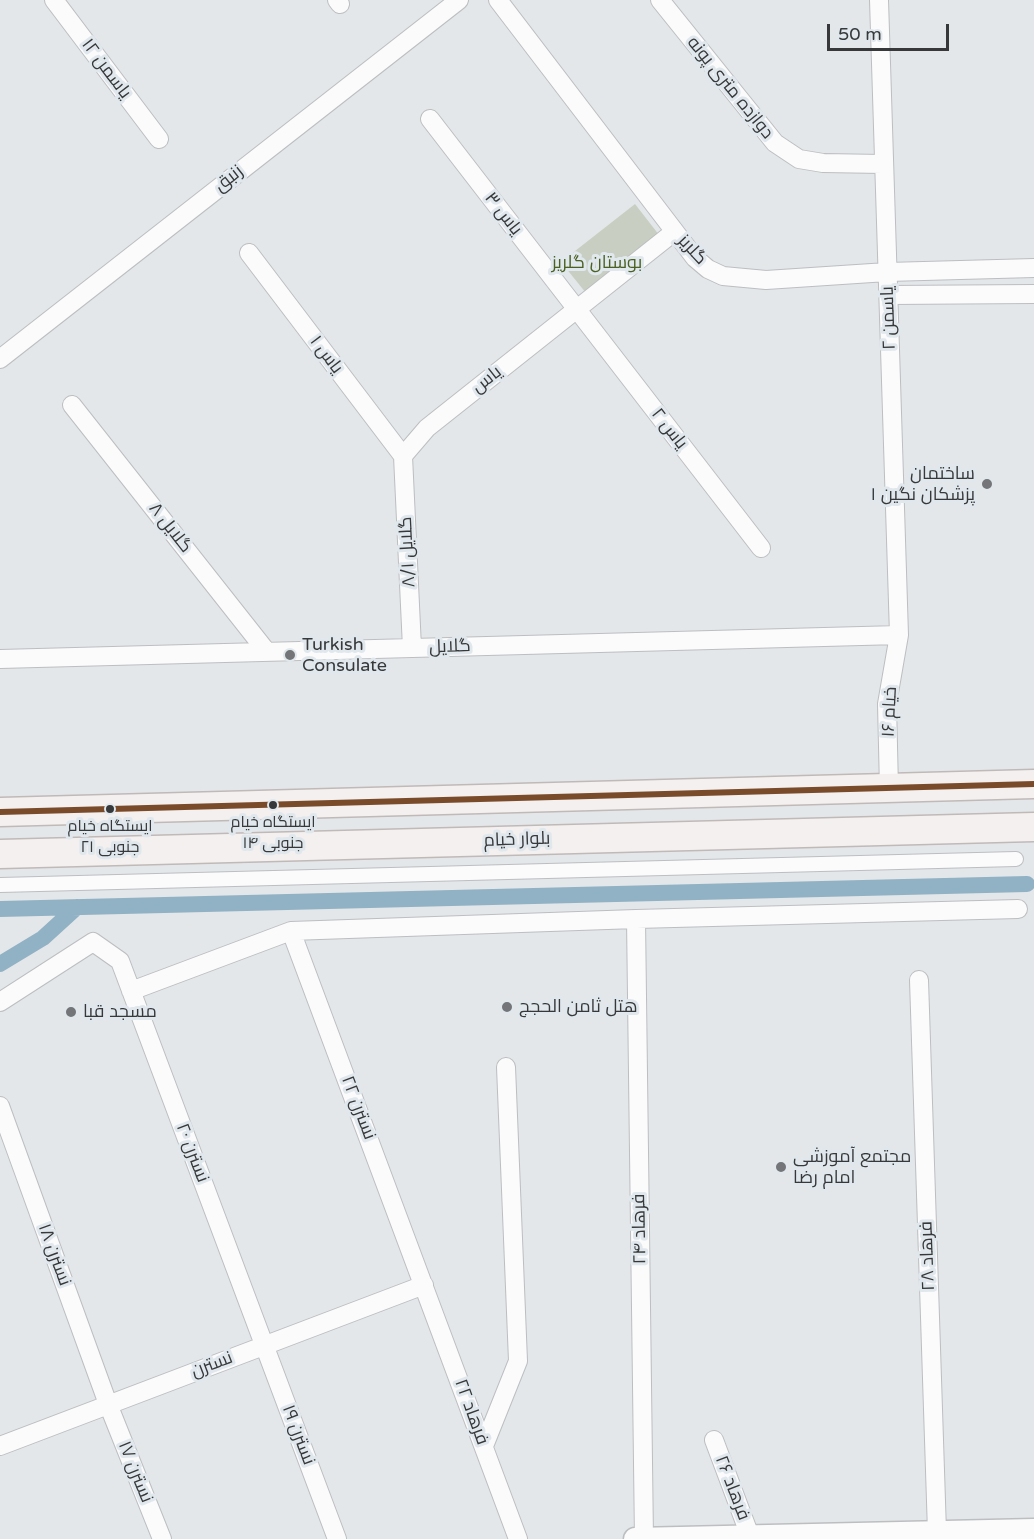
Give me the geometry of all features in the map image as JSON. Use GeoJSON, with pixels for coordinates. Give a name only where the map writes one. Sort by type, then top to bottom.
{"type":"FeatureCollection","features":[{"type":"Feature","properties":{"kind":"main road"},"geometry":{"type":"LineString","coordinates":[[0,812],[1034,784]]}},
{"type":"Feature","properties":{"kind":"main road"},"geometry":{"type":"LineString","coordinates":[[497,840],[508,833],[512,820],[508,807],[498,799]]}},
{"type":"Feature","properties":{"kind":"main road","name":"بلوار خیام"},"geometry":{"type":"LineString","coordinates":[[0,854],[1034,827]]}},
{"type":"Feature","properties":{"kind":"street","name":"یاسمن ۱۲"},"geometry":{"type":"LineString","coordinates":[[54,0],[159,139]]}},
{"type":"Feature","properties":{"kind":"street","name":"زنبق"},"geometry":{"type":"LineString","coordinates":[[0,358],[459,0]]}},
{"type":"Feature","properties":{"kind":"street","name":"گلریز"},"geometry":{"type":"LineString","coordinates":[[498,0],[674,232],[695,258],[708,269],[723,276],[765,280],[887,272],[1034,268]]}},
{"type":"Feature","properties":{"kind":"street","name":"دوازده متری پونه"},"geometry":{"type":"LineString","coordinates":[[660,0],[775,143],[799,159],[823,163],[883,164]]}},
{"type":"Feature","properties":{"kind":"street","name":"یاسمن ۲"},"geometry":{"type":"LineString","coordinates":[[879,0],[899,635]]}},
{"type":"Feature","properties":{"kind":"street","name":"یاس ۳"},"geometry":{"type":"LineString","coordinates":[[429,118],[577,309]]}},
{"type":"Feature","properties":{"kind":"street","name":"یاس"},"geometry":{"type":"LineString","coordinates":[[403,456],[427,428],[674,232]]}},
{"type":"Feature","properties":{"kind":"street","name":"یاس ۱"},"geometry":{"type":"LineString","coordinates":[[249,253],[403,456]]}},
{"type":"Feature","properties":{"kind":"street"},"geometry":{"type":"LineString","coordinates":[[889,295],[1034,294]]}},
{"type":"Feature","properties":{"kind":"street","name":"یاس ۲"},"geometry":{"type":"LineString","coordinates":[[577,309],[761,548]]}},
{"type":"Feature","properties":{"kind":"street","name":"گلایل ۸"},"geometry":{"type":"LineString","coordinates":[[72,405],[267,652]]}},
{"type":"Feature","properties":{"kind":"street","name":"گلایل ۸/۱"},"geometry":{"type":"LineString","coordinates":[[403,456],[412,648]]}},
{"type":"Feature","properties":{"kind":"street","name":"گلایل"},"geometry":{"type":"LineString","coordinates":[[0,659],[899,635]]}},
{"type":"Feature","properties":{"kind":"street","name":"خیام ۱۶"},"geometry":{"type":"LineString","coordinates":[[890,788],[887,704],[899,635]]}},
{"type":"Feature","properties":{"kind":"street"},"geometry":{"type":"LineString","coordinates":[[0,885],[1016,860]]}},
{"type":"Feature","properties":{"kind":"street"},"geometry":{"type":"LineString","coordinates":[[131,991],[291,931],[1018,909]]}},
{"type":"Feature","properties":{"kind":"street","name":"فرهاد ۲۴"},"geometry":{"type":"LineString","coordinates":[[636,919],[644,1539]]}},
{"type":"Feature","properties":{"kind":"street","name":"نسترن ۲۲"},"geometry":{"type":"LineString","coordinates":[[291,931],[424,1285]]}},
{"type":"Feature","properties":{"kind":"street","name":"نسترن ۲۰"},"geometry":{"type":"LineString","coordinates":[[0,1002],[93,942],[120,961],[264,1345]]}},
{"type":"Feature","properties":{"kind":"street","name":"فرهاد ۲۸"},"geometry":{"type":"LineString","coordinates":[[919,980],[936,1536]]}},
{"type":"Feature","properties":{"kind":"street"},"geometry":{"type":"LineString","coordinates":[[484,1446],[518,1361],[506,1067]]}},
{"type":"Feature","properties":{"kind":"street","name":"نسترن ۱۸"},"geometry":{"type":"LineString","coordinates":[[0,1106],[108,1404]]}},
{"type":"Feature","properties":{"kind":"street","name":"نسترن"},"geometry":{"type":"LineString","coordinates":[[0,1446],[424,1285]]}},
{"type":"Feature","properties":{"kind":"street","name":"فرهاد ۲۲"},"geometry":{"type":"LineString","coordinates":[[424,1285],[519,1539]]}},
{"type":"Feature","properties":{"kind":"street","name":"نسترن ۱۹"},"geometry":{"type":"LineString","coordinates":[[264,1345],[334,1532]]}},
{"type":"Feature","properties":{"kind":"street","name":"نسترن ۱۷"},"geometry":{"type":"LineString","coordinates":[[108,1404],[162,1539]]}},
{"type":"Feature","properties":{"kind":"street","name":"فرهاد ۲۶"},"geometry":{"type":"LineString","coordinates":[[714,1440],[750,1536]]}},
{"type":"Feature","properties":{"kind":"street"},"geometry":{"type":"LineString","coordinates":[[635,1539],[750,1536],[936,1536],[1034,1530]]}},
{"type":"Feature","properties":{"kind":"green space","name":"بوستان گلریز"},"geometry":{"type":"Polygon","coordinates":[[[635,204],[663,240],[590,298],[561,262],[635,204]]]}},
{"type":"Feature","properties":{"kind":"waterway"},"geometry":{"type":"LineString","coordinates":[[0,909],[1027,884]]}},
{"type":"Feature","properties":{"kind":"waterway"},"geometry":{"type":"LineString","coordinates":[[0,964],[43,938],[77,907]]}},
{"type":"Feature","properties":{"kind":"transit line"},"geometry":{"type":"LineString","coordinates":[[0,812],[1034,784]]}},
{"type":"Feature","properties":{"kind":"place","name":"ساختمان پزشکان نگین ۱"},"geometry":{"type":"Point","coordinates":[987,484]}},
{"type":"Feature","properties":{"kind":"place","name":"Turkish Consulate"},"geometry":{"type":"Point","coordinates":[290,655]}},
{"type":"Feature","properties":{"kind":"place","name":"ایستگاه خیام جنوبی ۱۴"},"geometry":{"type":"Point","coordinates":[273,805]}},
{"type":"Feature","properties":{"kind":"place","name":"ایستگاه خیام جنوبی ۲۱"},"geometry":{"type":"Point","coordinates":[110,809]}},
{"type":"Feature","properties":{"kind":"place","name":"هتل ثامن الحجج"},"geometry":{"type":"Point","coordinates":[507,1007]}},
{"type":"Feature","properties":{"kind":"place","name":"مسجد قبا"},"geometry":{"type":"Point","coordinates":[71,1012]}},
{"type":"Feature","properties":{"kind":"place","name":"مجتمع آموزشی امام رضا"},"geometry":{"type":"Point","coordinates":[781,1167]}}]}
